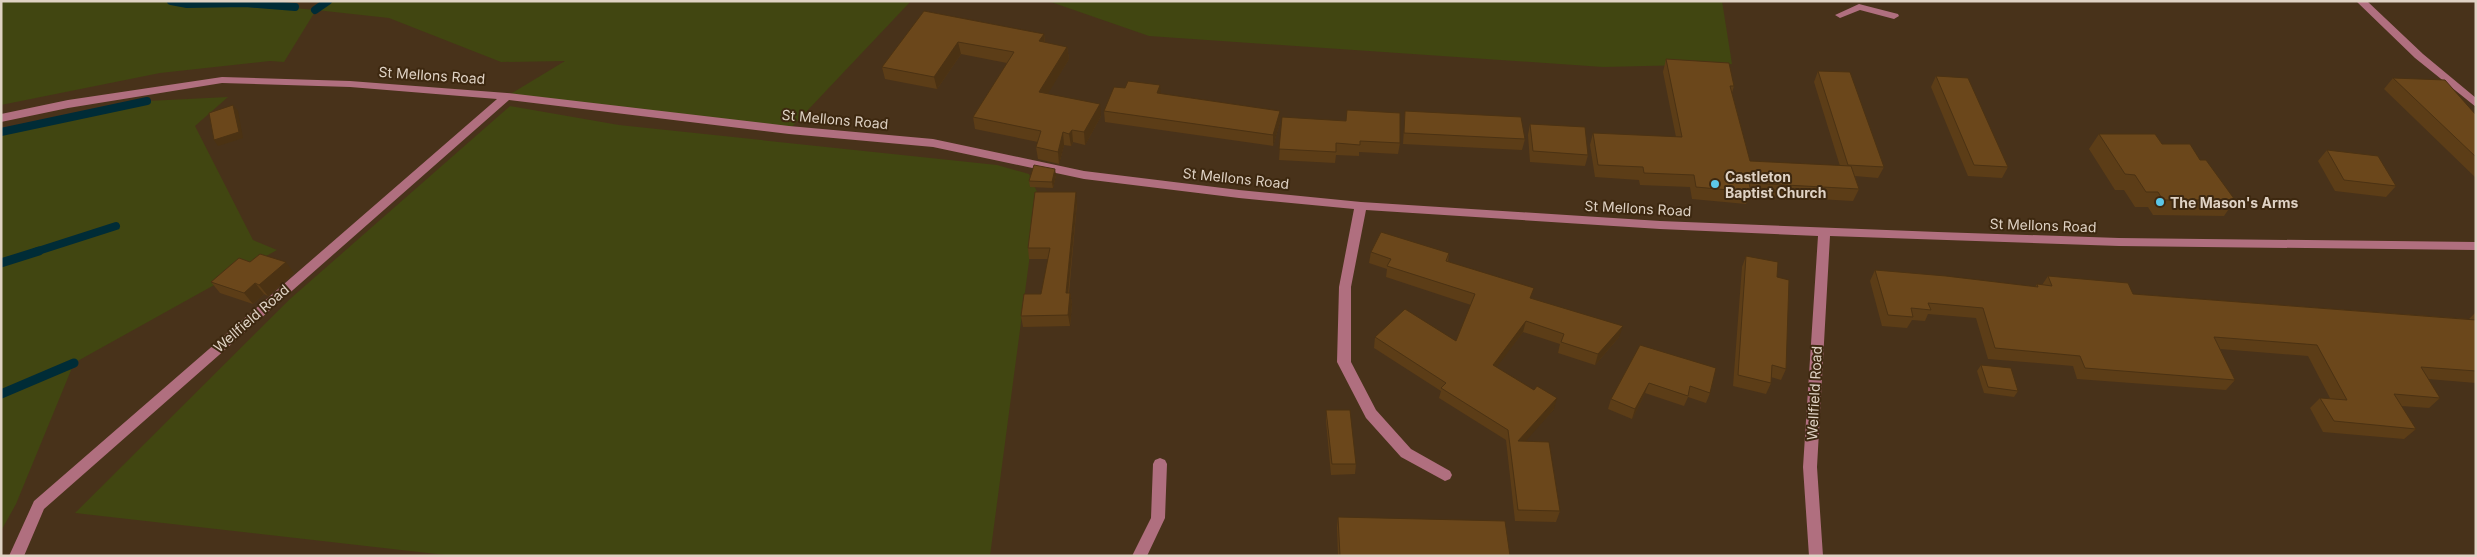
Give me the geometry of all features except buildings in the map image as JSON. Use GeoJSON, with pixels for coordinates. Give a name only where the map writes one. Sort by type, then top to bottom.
{"type":"FeatureCollection","features":[{"type":"Feature","properties":{"kind":"street"},"geometry":{"type":"LineString","coordinates":[[2361,1],[2419,56],[2476,104]]}},
{"type":"Feature","properties":{"kind":"street"},"geometry":{"type":"LineString","coordinates":[[1840,15],[1857,4],[1894,16]]}},
{"type":"Feature","properties":{"kind":"street","name":"St Mellons Road"},"geometry":{"type":"LineString","coordinates":[[1,118],[68,104],[222,80],[350,84],[507,96],[789,130],[933,143],[1084,175],[1239,194],[1361,206],[1660,225],[2119,242],[2476,246]]}},
{"type":"Feature","properties":{"kind":"street","name":"Wellfield Road"},"geometry":{"type":"LineString","coordinates":[[16,556],[38,504],[507,96]]}},
{"type":"Feature","properties":{"kind":"street"},"geometry":{"type":"LineString","coordinates":[[1361,206],[1345,287],[1344,362],[1372,414],[1406,453],[1445,475]]}},
{"type":"Feature","properties":{"kind":"street","name":"Wellfield Road"},"geometry":{"type":"LineString","coordinates":[[1819,553],[1810,467],[1824,230]]}},
{"type":"Feature","properties":{"kind":"street"},"geometry":{"type":"LineString","coordinates":[[1139,556],[1158,518],[1160,464]]}},
{"type":"Feature","properties":{"kind":"green space"},"geometry":{"type":"Polygon","coordinates":[[[1,1],[191,1],[188,4],[245,3],[315,10],[328,1],[911,1],[789,130],[507,96],[565,61],[501,62],[389,18],[316,10],[284,62],[270,61],[160,73],[1,105],[1,1]]]}},
{"type":"Feature","properties":{"kind":"green space"},"geometry":{"type":"Polygon","coordinates":[[[1048,1],[1722,1],[1732,64],[1603,67],[1149,36],[1048,1]]]}},
{"type":"Feature","properties":{"kind":"green space"},"geometry":{"type":"Polygon","coordinates":[[[228,97],[195,126],[253,240],[277,250],[74,363],[16,504],[1,531],[1,132],[147,101],[228,97]]]}},
{"type":"Feature","properties":{"kind":"green space"},"geometry":{"type":"Polygon","coordinates":[[[510,106],[619,125],[997,165],[1029,174],[1038,194],[990,556],[454,556],[75,513],[290,299],[510,106]]]}},
{"type":"Feature","properties":{"kind":"waterway"},"geometry":{"type":"LineString","coordinates":[[171,1],[187,4],[245,3],[295,7]]}},
{"type":"Feature","properties":{"kind":"waterway"},"geometry":{"type":"LineString","coordinates":[[315,10],[328,1]]}},
{"type":"Feature","properties":{"kind":"waterway"},"geometry":{"type":"LineString","coordinates":[[1,132],[147,101]]}},
{"type":"Feature","properties":{"kind":"waterway"},"geometry":{"type":"LineString","coordinates":[[35,252],[116,226]]}},
{"type":"Feature","properties":{"kind":"waterway"},"geometry":{"type":"LineString","coordinates":[[1,263],[39,251]]}},
{"type":"Feature","properties":{"kind":"waterway"},"geometry":{"type":"LineString","coordinates":[[1,394],[74,363]]}},
{"type":"Feature","properties":{"kind":"place","name":"Castleton Baptist Church"},"geometry":{"type":"Point","coordinates":[1715,184]}},
{"type":"Feature","properties":{"kind":"place","name":"The Mason's Arms"},"geometry":{"type":"Point","coordinates":[2160,202]}}]}
